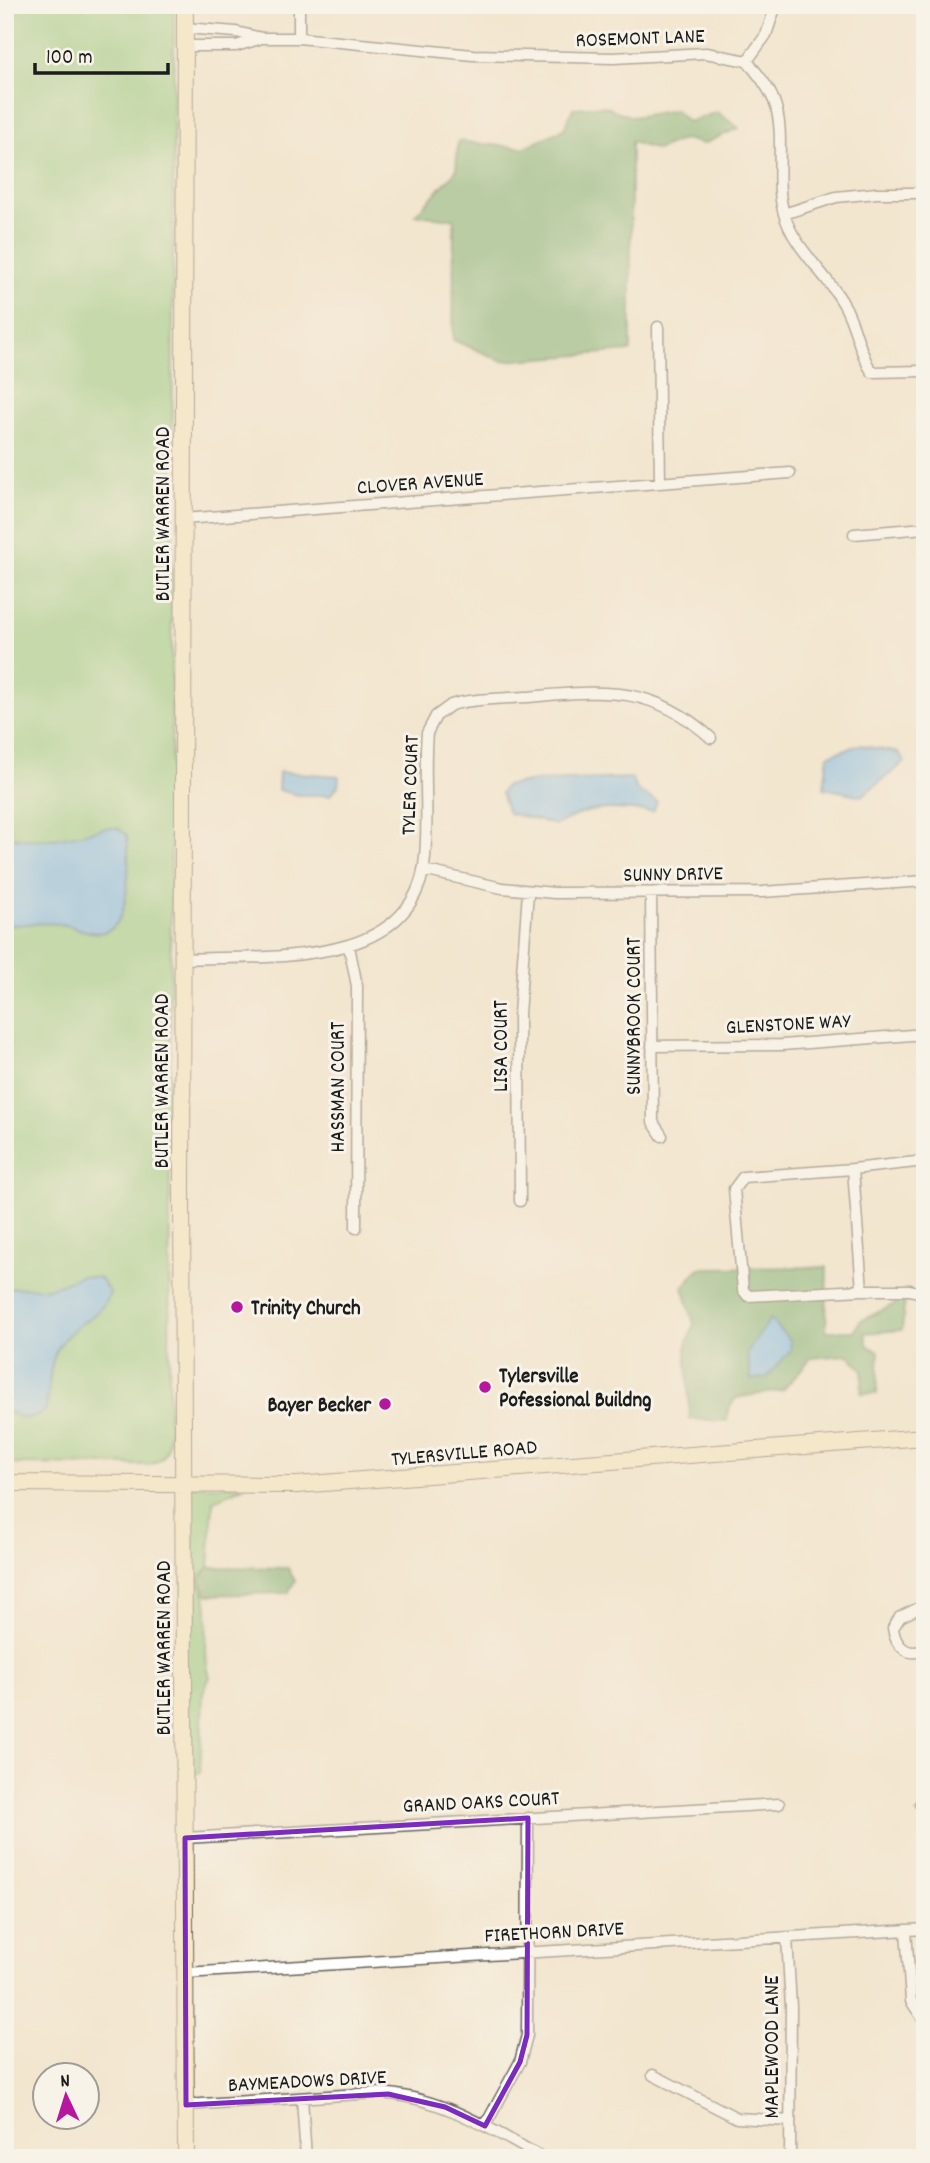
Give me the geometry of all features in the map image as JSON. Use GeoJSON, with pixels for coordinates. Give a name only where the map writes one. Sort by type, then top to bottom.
{"type":"FeatureCollection","features":[{"type":"Feature","properties":{"kind":"main road","name":"BUTLER WARREN ROAD"},"geometry":{"type":"LineString","coordinates":[[185,5],[183,958],[186,2158]]}},
{"type":"Feature","properties":{"kind":"main road","name":"TYLERSVILLE ROAD"},"geometry":{"type":"LineString","coordinates":[[5,1483],[297,1485],[925,1437]]}},
{"type":"Feature","properties":{"kind":"street"},"geometry":{"type":"LineString","coordinates":[[299,5],[299,38]]}},
{"type":"Feature","properties":{"kind":"street"},"geometry":{"type":"LineString","coordinates":[[776,5],[766,35],[747,61],[767,85],[775,104],[779,125],[778,178],[784,214],[794,239],[845,306],[864,359],[872,372],[925,371]]}},
{"type":"Feature","properties":{"kind":"street","name":"ROSEMONT LANE"},"geometry":{"type":"LineString","coordinates":[[185,28],[236,32],[262,38],[299,38],[473,55],[613,58],[706,53],[747,61]]}},
{"type":"Feature","properties":{"kind":"street","name":"ROSEMONT LANE"},"geometry":{"type":"LineString","coordinates":[[185,46],[236,46],[262,38]]}},
{"type":"Feature","properties":{"kind":"street"},"geometry":{"type":"LineString","coordinates":[[784,214],[835,197],[877,193],[925,193]]}},
{"type":"Feature","properties":{"kind":"street"},"geometry":{"type":"LineString","coordinates":[[659,327],[660,483]]}},
{"type":"Feature","properties":{"kind":"street","name":"CLOVER AVENUE"},"geometry":{"type":"LineString","coordinates":[[183,519],[790,473]]}},
{"type":"Feature","properties":{"kind":"street"},"geometry":{"type":"LineString","coordinates":[[854,534],[925,528]]}},
{"type":"Feature","properties":{"kind":"street","name":"TYLER COURT"},"geometry":{"type":"LineString","coordinates":[[183,958],[349,946],[377,935],[398,918],[414,896],[423,870],[427,733],[436,716],[451,705],[588,692],[627,693],[675,710],[711,738]]}},
{"type":"Feature","properties":{"kind":"street","name":"SUNNY DRIVE"},"geometry":{"type":"LineString","coordinates":[[423,870],[528,892],[811,890],[925,881]]}},
{"type":"Feature","properties":{"kind":"street","name":"LISA COURT"},"geometry":{"type":"LineString","coordinates":[[520,1201],[519,1000],[528,892]]}},
{"type":"Feature","properties":{"kind":"street","name":"SUNNYBROOK COURT"},"geometry":{"type":"LineString","coordinates":[[651,893],[653,1122],[662,1136]]}},
{"type":"Feature","properties":{"kind":"street","name":"HASSMAN COURT"},"geometry":{"type":"LineString","coordinates":[[349,946],[357,986],[356,1228]]}},
{"type":"Feature","properties":{"kind":"street","name":"GLENSTONE WAY"},"geometry":{"type":"LineString","coordinates":[[652,1046],[782,1045],[925,1034]]}},
{"type":"Feature","properties":{"kind":"street"},"geometry":{"type":"LineString","coordinates":[[925,1161],[743,1177],[734,1189],[743,1290],[748,1296],[862,1290],[910,1290],[925,1294]]}},
{"type":"Feature","properties":{"kind":"street"},"geometry":{"type":"LineString","coordinates":[[852,1169],[862,1290]]}},
{"type":"Feature","properties":{"kind":"street"},"geometry":{"type":"LineString","coordinates":[[925,1605],[900,1617],[893,1628],[896,1641],[905,1651],[918,1653],[925,1649]]}},
{"type":"Feature","properties":{"kind":"street","name":"GRAND OAKS COURT"},"geometry":{"type":"LineString","coordinates":[[185,1839],[779,1804]]}},
{"type":"Feature","properties":{"kind":"street"},"geometry":{"type":"LineString","coordinates":[[485,2126],[524,2049],[528,1952],[528,1818]]}},
{"type":"Feature","properties":{"kind":"street","name":"FIRETHORN DRIVE"},"geometry":{"type":"LineString","coordinates":[[185,1973],[925,1929]]}},
{"type":"Feature","properties":{"kind":"street"},"geometry":{"type":"LineString","coordinates":[[906,1930],[911,2001],[925,2022]]}},
{"type":"Feature","properties":{"kind":"street","name":"MAPLEWOOD LANE"},"geometry":{"type":"LineString","coordinates":[[787,1937],[791,2007],[790,2158]]}},
{"type":"Feature","properties":{"kind":"street"},"geometry":{"type":"LineString","coordinates":[[653,2075],[737,2118],[790,2121]]}},
{"type":"Feature","properties":{"kind":"street","name":"BAYMEADOWS DRIVE"},"geometry":{"type":"LineString","coordinates":[[186,2105],[401,2095],[445,2106],[543,2158]]}},
{"type":"Feature","properties":{"kind":"street"},"geometry":{"type":"LineString","coordinates":[[302,2098],[306,2158]]}},
{"type":"Feature","properties":{"kind":"highlighted area"},"geometry":{"type":"Polygon","coordinates":[[[528,1818],[527,2035],[520,2062],[485,2126],[445,2107],[388,2094],[186,2105],[185,1838],[528,1818]]]}},
{"type":"Feature","properties":{"kind":"green space"},"geometry":{"type":"Polygon","coordinates":[[[5,5],[174,5],[169,1436],[165,1455],[155,1463],[147,1465],[5,1464],[5,5]]]}},
{"type":"Feature","properties":{"kind":"green space"},"geometry":{"type":"Polygon","coordinates":[[[604,106],[632,117],[675,110],[688,122],[717,112],[739,128],[703,144],[684,139],[657,150],[631,142],[631,351],[503,361],[453,340],[454,219],[415,215],[456,171],[458,141],[523,148],[564,129],[573,108],[604,106]]]}},
{"type":"Feature","properties":{"kind":"green space"},"geometry":{"type":"Polygon","coordinates":[[[827,1267],[826,1331],[854,1331],[860,1321],[905,1299],[902,1330],[865,1333],[868,1346],[879,1351],[877,1394],[861,1393],[863,1370],[849,1355],[811,1358],[783,1390],[736,1398],[728,1410],[727,1421],[690,1419],[686,1348],[694,1324],[683,1287],[699,1268],[827,1267]]]}},
{"type":"Feature","properties":{"kind":"green space"},"geometry":{"type":"Polygon","coordinates":[[[184,1486],[245,1486],[213,1501],[209,1567],[199,1580],[206,1603],[206,1653],[210,1677],[203,1692],[200,1773],[184,1774],[184,1486]]]}},
{"type":"Feature","properties":{"kind":"green space"},"geometry":{"type":"Polygon","coordinates":[[[209,1567],[288,1568],[295,1581],[288,1593],[208,1595],[199,1580],[209,1567]]]}},
{"type":"Feature","properties":{"kind":"water"},"geometry":{"type":"Polygon","coordinates":[[[859,745],[899,753],[905,762],[862,796],[824,788],[828,755],[859,745]]]}},
{"type":"Feature","properties":{"kind":"water"},"geometry":{"type":"Polygon","coordinates":[[[279,772],[339,776],[338,786],[330,795],[298,795],[278,790],[279,772]]]}},
{"type":"Feature","properties":{"kind":"water"},"geometry":{"type":"Polygon","coordinates":[[[632,778],[637,790],[657,802],[653,812],[603,809],[569,818],[556,825],[508,813],[501,793],[505,786],[536,781],[632,778]]]}},
{"type":"Feature","properties":{"kind":"water"},"geometry":{"type":"Polygon","coordinates":[[[118,828],[127,835],[127,888],[121,915],[115,925],[107,931],[95,933],[52,923],[5,926],[5,835],[42,840],[118,828]]]}},
{"type":"Feature","properties":{"kind":"water"},"geometry":{"type":"Polygon","coordinates":[[[81,1276],[99,1278],[110,1293],[106,1301],[65,1338],[54,1355],[45,1411],[30,1417],[10,1413],[5,1410],[5,1288],[50,1288],[81,1276]]]}},
{"type":"Feature","properties":{"kind":"water"},"geometry":{"type":"Polygon","coordinates":[[[770,1319],[790,1340],[791,1350],[767,1377],[751,1380],[747,1353],[770,1319]]]}},
{"type":"Feature","properties":{"kind":"place","name":"Trinity Church"},"geometry":{"type":"Point","coordinates":[237,1307]}},
{"type":"Feature","properties":{"kind":"place","name":"Tylersville Pofessional Buildng"},"geometry":{"type":"Point","coordinates":[485,1387]}},
{"type":"Feature","properties":{"kind":"place","name":"Bayer Becker"},"geometry":{"type":"Point","coordinates":[385,1404]}}]}
